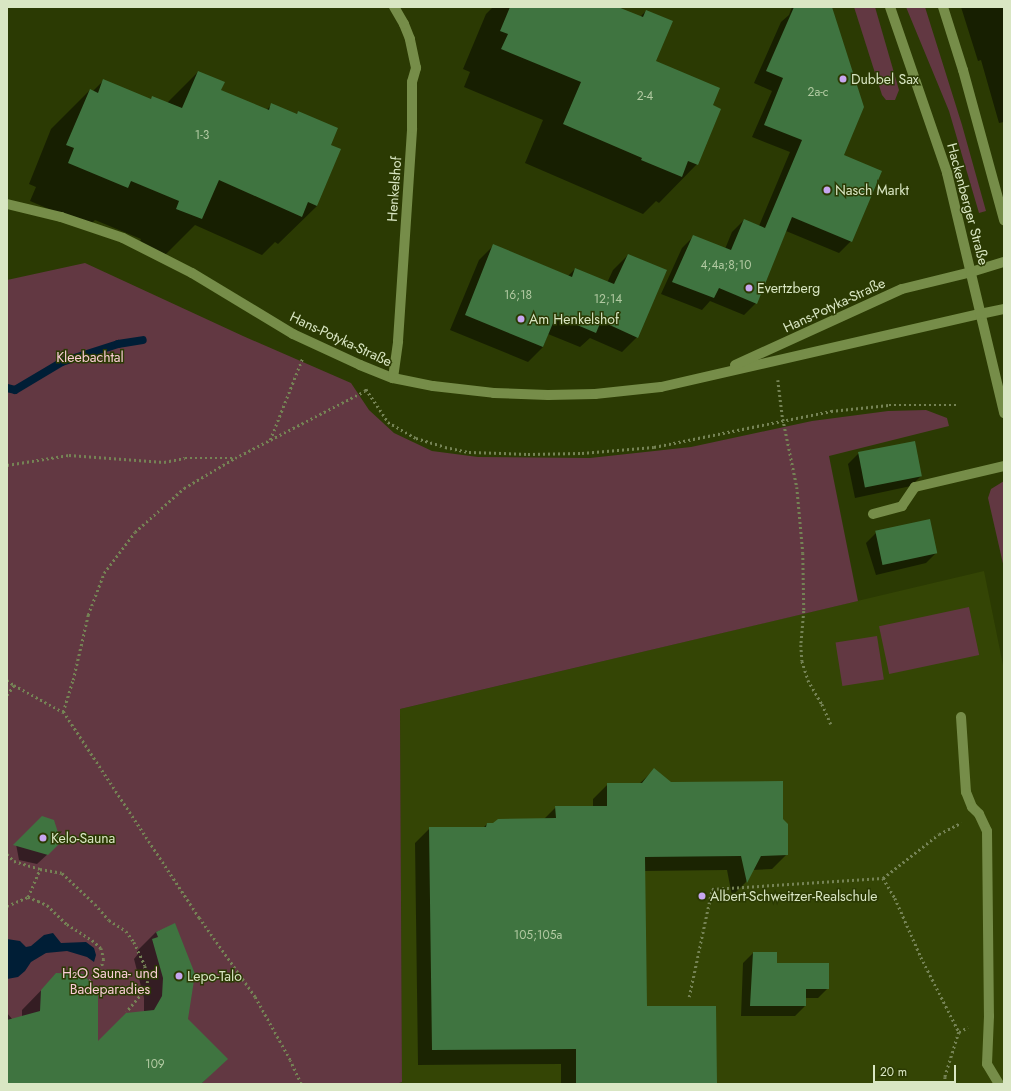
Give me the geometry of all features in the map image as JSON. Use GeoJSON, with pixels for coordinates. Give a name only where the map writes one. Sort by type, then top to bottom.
{"type":"FeatureCollection","features":[{"type":"Feature","properties":{"kind":"street","name":"Henkelshof"},"geometry":{"type":"LineString","coordinates":[[393,378],[398,341],[412,128],[412,82],[416,68],[410,39],[404,24],[394,7]]}},
{"type":"Feature","properties":{"kind":"street","name":"Hackenberger Straße"},"geometry":{"type":"LineString","coordinates":[[890,7],[947,173],[1004,413]]}},
{"type":"Feature","properties":{"kind":"street"},"geometry":{"type":"LineString","coordinates":[[943,7],[963,70],[1004,220]]}},
{"type":"Feature","properties":{"kind":"street","name":"Hans-Potyka-Straße"},"geometry":{"type":"LineString","coordinates":[[7,204],[61,217],[94,227],[135,243],[192,273],[293,334],[393,378],[433,386],[494,393],[548,395],[595,394],[661,387],[1004,309]]}},
{"type":"Feature","properties":{"kind":"street","name":"Hans-Potyka-Straße"},"geometry":{"type":"LineString","coordinates":[[713,375],[902,289],[971,272],[1004,262]]}},
{"type":"Feature","properties":{"kind":"street"},"geometry":{"type":"LineString","coordinates":[[873,514],[902,506],[915,487],[1004,466]]}},
{"type":"Feature","properties":{"kind":"street"},"geometry":{"type":"LineString","coordinates":[[961,717],[966,792],[972,807],[980,814],[987,831],[989,1016],[987,1064],[1000,1084]]}},
{"type":"Feature","properties":{"kind":"path"},"geometry":{"type":"LineString","coordinates":[[269,441],[309,342]]}},
{"type":"Feature","properties":{"kind":"path"},"geometry":{"type":"LineString","coordinates":[[775,362],[783,419],[797,487],[803,553],[804,611],[801,645],[802,661],[808,680],[831,724]]}},
{"type":"Feature","properties":{"kind":"path"},"geometry":{"type":"LineString","coordinates":[[376,371],[366,391],[388,422],[416,438],[445,448],[469,452],[528,454],[582,453],[647,448],[699,439],[783,419],[831,411],[889,405],[957,405]]}},
{"type":"Feature","properties":{"kind":"path"},"geometry":{"type":"LineString","coordinates":[[63,712],[88,615],[104,573],[134,532],[184,488],[235,458],[365,390],[376,371]]}},
{"type":"Feature","properties":{"kind":"path"},"geometry":{"type":"LineString","coordinates":[[7,465],[69,455],[164,462],[185,458],[235,458]]}},
{"type":"Feature","properties":{"kind":"path"},"geometry":{"type":"LineString","coordinates":[[7,680],[63,712],[199,918],[255,997],[302,1084]]}},
{"type":"Feature","properties":{"kind":"path"},"geometry":{"type":"LineString","coordinates":[[7,695],[14,685]]}},
{"type":"Feature","properties":{"kind":"path"},"geometry":{"type":"LineString","coordinates":[[689,997],[712,889],[883,878],[939,834],[980,814]]}},
{"type":"Feature","properties":{"kind":"path"},"geometry":{"type":"LineString","coordinates":[[7,854],[14,861],[40,869],[62,872],[109,920],[126,931],[134,942],[145,966],[148,981],[146,989],[127,1012]]}},
{"type":"Feature","properties":{"kind":"path"},"geometry":{"type":"LineString","coordinates":[[7,906],[28,897],[40,869]]}},
{"type":"Feature","properties":{"kind":"path"},"geometry":{"type":"LineString","coordinates":[[883,878],[895,898],[921,957],[959,1032],[945,1077],[946,1084]]}},
{"type":"Feature","properties":{"kind":"path"},"geometry":{"type":"LineString","coordinates":[[28,897],[47,905],[67,924],[102,948],[104,959],[101,969],[90,981]]}},
{"type":"Feature","properties":{"kind":"shaded area","name":"Albert-Schweitzer-Realschule"},"geometry":{"type":"Polygon","coordinates":[[[984,571],[1004,670],[1004,1084],[396,1084],[402,1082],[400,709],[984,571]]]}},
{"type":"Feature","properties":{"kind":"green space"},"geometry":{"type":"Polygon","coordinates":[[[854,7],[875,7],[899,90],[895,100],[886,100],[882,95],[854,7]]]}},
{"type":"Feature","properties":{"kind":"green space"},"geometry":{"type":"Polygon","coordinates":[[[906,7],[925,7],[962,125],[986,211],[979,213],[949,111],[906,7]]]}},
{"type":"Feature","properties":{"kind":"green space"},"geometry":{"type":"Polygon","coordinates":[[[85,263],[243,336],[351,383],[369,410],[394,433],[432,451],[478,457],[590,458],[691,447],[812,421],[888,411],[926,410],[947,418],[949,426],[829,456],[858,601],[400,709],[402,1082],[396,1084],[7,1084],[7,280],[85,263]]]}},
{"type":"Feature","properties":{"kind":"green space"},"geometry":{"type":"Polygon","coordinates":[[[1004,481],[1004,568],[988,498],[991,489],[1004,481]]]}},
{"type":"Feature","properties":{"kind":"green space"},"geometry":{"type":"Polygon","coordinates":[[[969,607],[979,655],[889,674],[879,626],[969,607]]]}},
{"type":"Feature","properties":{"kind":"green space"},"geometry":{"type":"Polygon","coordinates":[[[877,636],[884,679],[842,686],[836,643],[877,636]]]}},
{"type":"Feature","properties":{"kind":"water"},"geometry":{"type":"Polygon","coordinates":[[[53,933],[61,943],[86,942],[94,948],[96,955],[94,962],[87,957],[67,951],[46,953],[31,962],[25,971],[18,977],[7,979],[7,939],[20,941],[26,947],[31,946],[44,935],[53,933]]]}},
{"type":"Feature","properties":{"kind":"building"},"geometry":{"type":"Polygon","coordinates":[[[510,7],[618,7],[643,17],[646,10],[673,21],[656,61],[720,88],[713,105],[721,109],[698,165],[688,161],[682,177],[563,124],[581,82],[501,49],[508,34],[500,31],[510,7]]]}},
{"type":"Feature","properties":{"kind":"building"},"geometry":{"type":"Polygon","coordinates":[[[794,7],[832,7],[864,107],[844,155],[882,171],[852,242],[792,217],[757,304],[719,288],[714,298],[672,282],[693,235],[731,250],[744,219],[765,228],[802,140],[764,125],[783,78],[766,71],[794,7]]]}},
{"type":"Feature","properties":{"kind":"building"},"geometry":{"type":"Polygon","coordinates":[[[198,71],[225,82],[221,90],[269,110],[271,103],[297,114],[298,111],[338,128],[331,145],[341,149],[317,206],[308,202],[302,217],[219,180],[202,219],[176,209],[179,201],[131,181],[128,188],[68,163],[74,148],[66,145],[90,89],[98,93],[103,79],[151,99],[152,96],[182,108],[198,71]]]}},
{"type":"Feature","properties":{"kind":"building"},"geometry":{"type":"Polygon","coordinates":[[[493,244],[572,277],[575,268],[614,284],[628,254],[667,270],[638,338],[601,321],[596,333],[556,316],[543,347],[465,315],[493,244]]]}},
{"type":"Feature","properties":{"kind":"building"},"geometry":{"type":"Polygon","coordinates":[[[915,441],[922,476],[865,487],[858,452],[915,441]]]}},
{"type":"Feature","properties":{"kind":"building"},"geometry":{"type":"Polygon","coordinates":[[[930,519],[937,553],[883,565],[875,531],[930,519]]]}},
{"type":"Feature","properties":{"kind":"building"},"geometry":{"type":"Polygon","coordinates":[[[654,768],[671,782],[783,781],[783,819],[788,824],[788,855],[761,856],[747,883],[741,856],[645,857],[647,1006],[716,1006],[717,1084],[576,1084],[576,1049],[432,1050],[429,827],[486,827],[487,823],[493,823],[498,819],[556,818],[555,806],[607,806],[607,783],[642,783],[654,768]]]}},
{"type":"Feature","properties":{"kind":"building","name":"Kelo-Sauna"},"geometry":{"type":"Polygon","coordinates":[[[42,816],[54,820],[61,842],[48,855],[13,845],[42,816]]]}},
{"type":"Feature","properties":{"kind":"building"},"geometry":{"type":"Polygon","coordinates":[[[175,923],[195,974],[188,1019],[228,1059],[201,1084],[7,1084],[7,1020],[40,1011],[41,990],[56,973],[83,974],[98,991],[98,1041],[126,1013],[154,1010],[162,996],[163,978],[152,939],[158,937],[156,932],[175,923]]]}},
{"type":"Feature","properties":{"kind":"building"},"geometry":{"type":"Polygon","coordinates":[[[753,952],[777,952],[777,963],[829,963],[829,989],[806,989],[806,1006],[750,1006],[753,952]]]}},
{"type":"Feature","properties":{"kind":"waterway"},"geometry":{"type":"LineString","coordinates":[[7,388],[15,390],[62,362],[118,344],[143,340]]}},
{"type":"Feature","properties":{"kind":"place","name":"Dubbel Sax"},"geometry":{"type":"Point","coordinates":[843,79]}},
{"type":"Feature","properties":{"kind":"place","name":"Nasch Markt"},"geometry":{"type":"Point","coordinates":[827,190]}},
{"type":"Feature","properties":{"kind":"place","name":"Evertzberg"},"geometry":{"type":"Point","coordinates":[749,288]}},
{"type":"Feature","properties":{"kind":"place","name":"Am Henkelshof"},"geometry":{"type":"Point","coordinates":[521,319]}},
{"type":"Feature","properties":{"kind":"place","name":"Kelo-Sauna"},"geometry":{"type":"Point","coordinates":[43,838]}},
{"type":"Feature","properties":{"kind":"place","name":"Albert-Schweitzer-Realschule"},"geometry":{"type":"Point","coordinates":[702,896]}},
{"type":"Feature","properties":{"kind":"place","name":"Lepo-Talo"},"geometry":{"type":"Point","coordinates":[179,976]}},
{"type":"Feature","properties":{"kind":"park label","name":"Kleebachtal"},"geometry":{"type":"Point","coordinates":[90,357]}},
{"type":"Feature","properties":{"kind":"park label","name":"H₂O Sauna- und Badeparadies"},"geometry":{"type":"Point","coordinates":[110,982]}}]}
